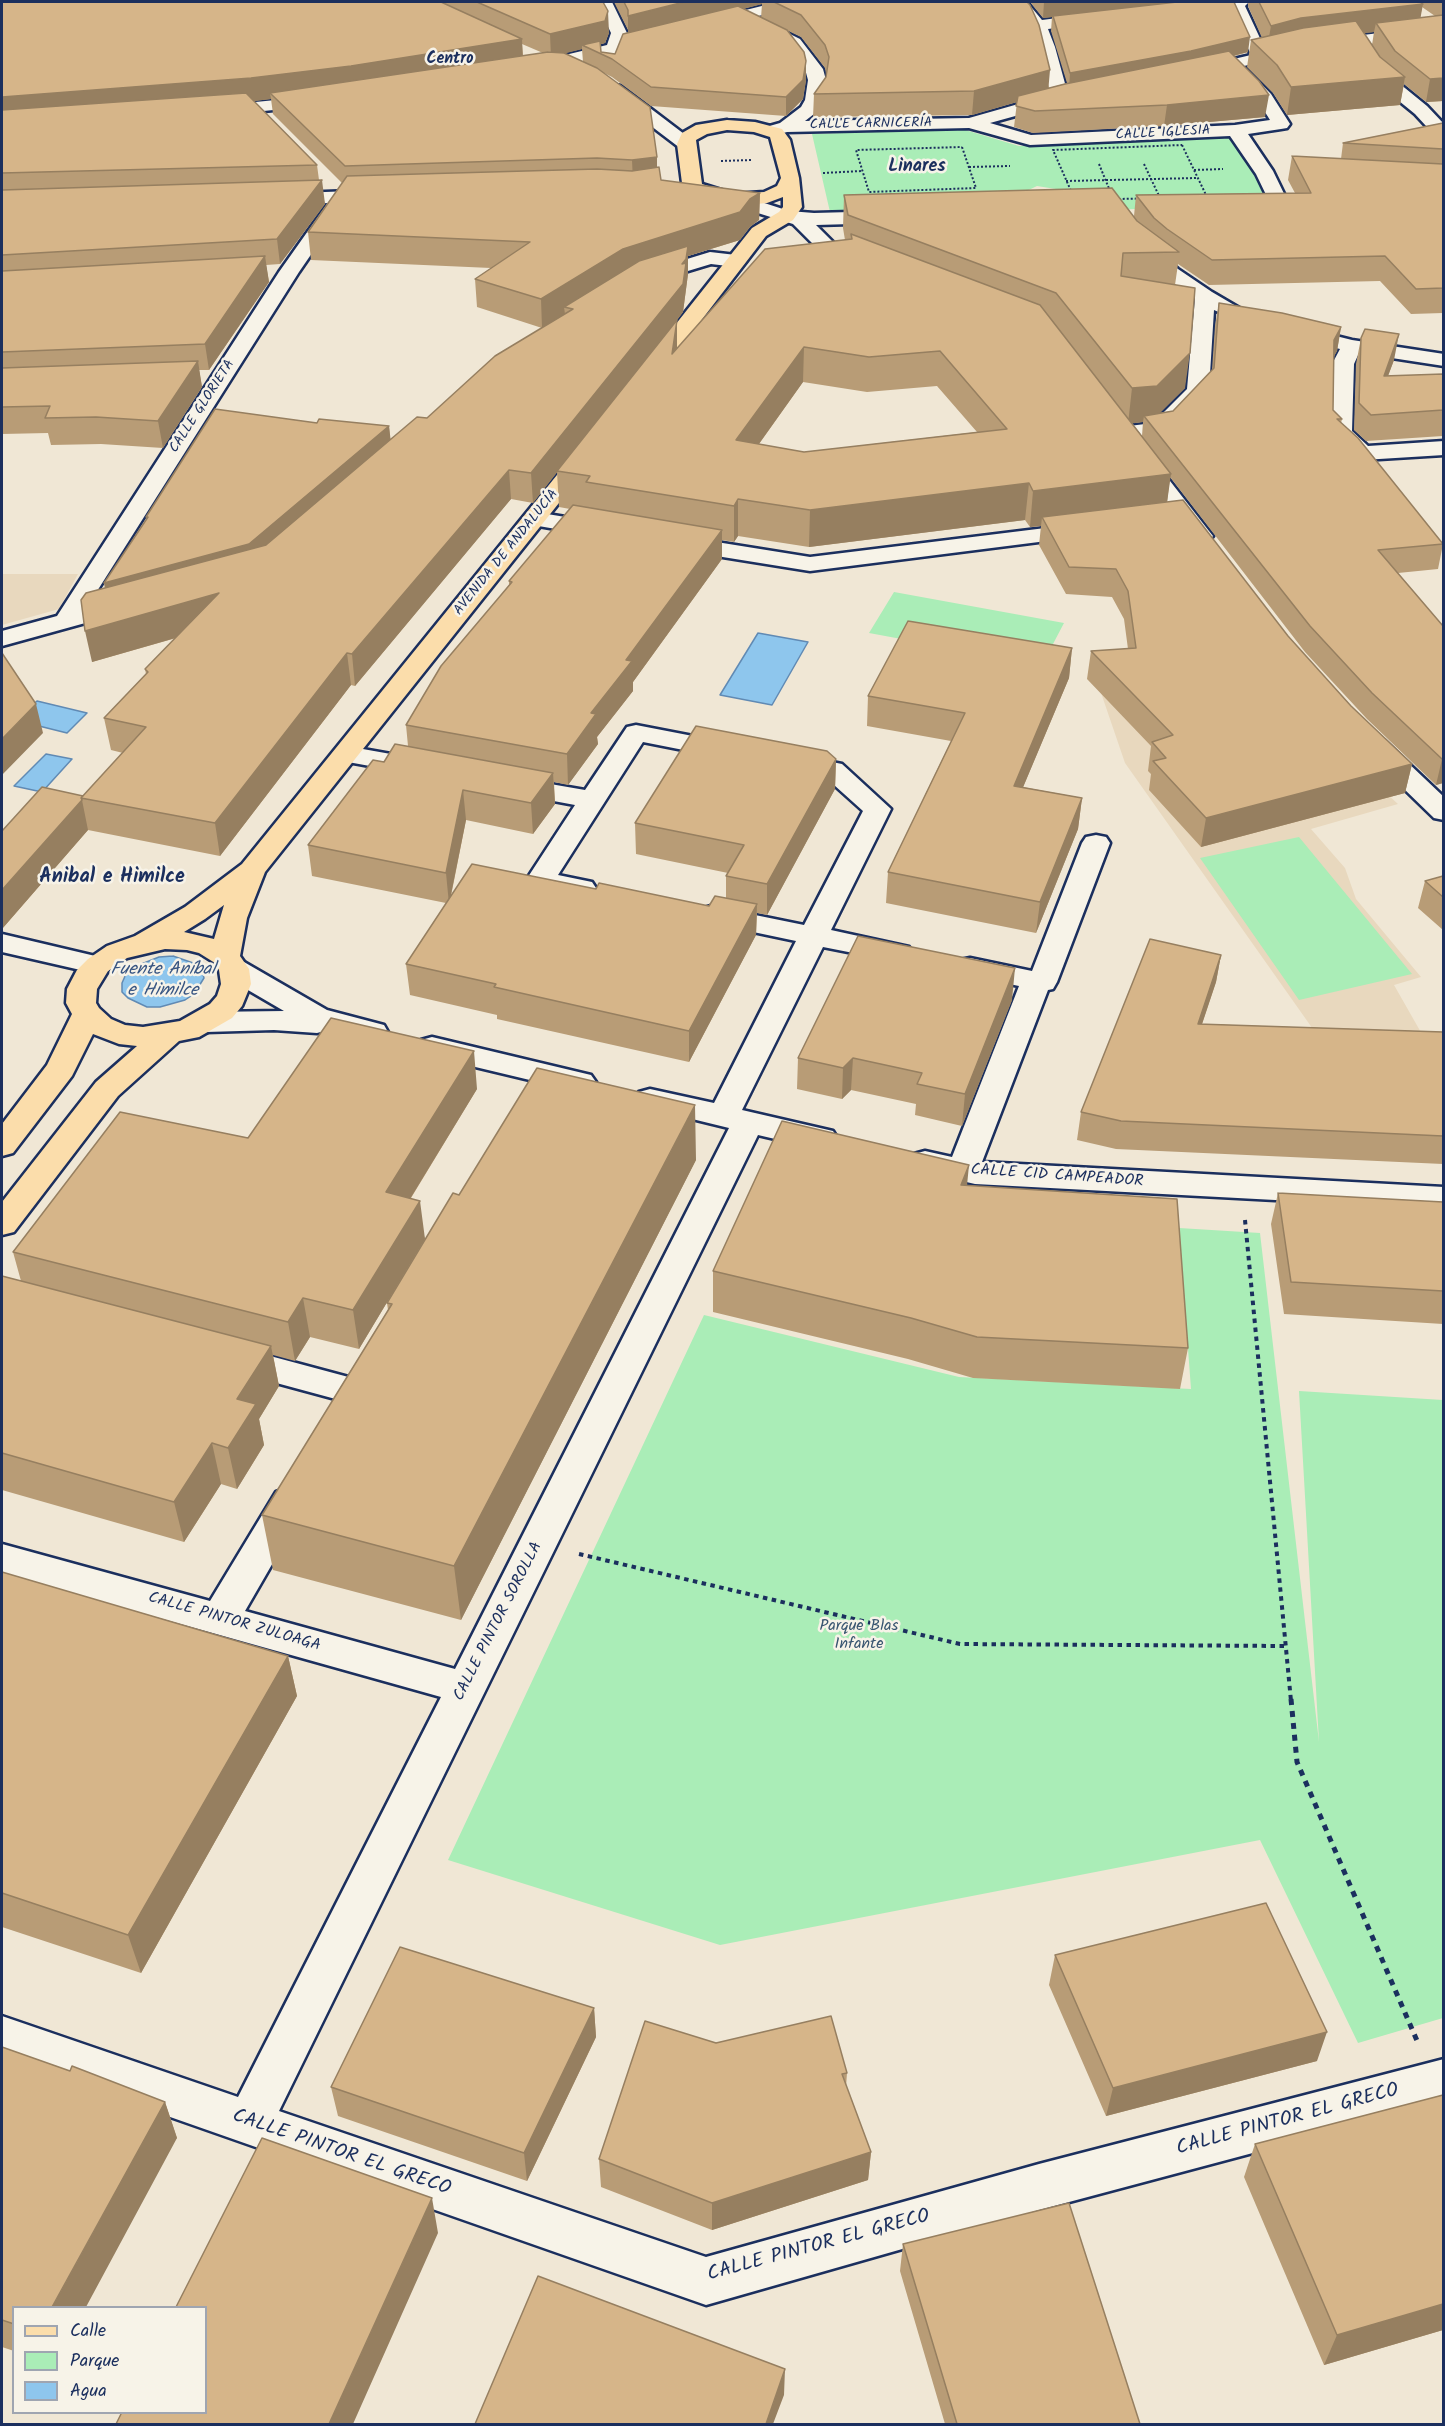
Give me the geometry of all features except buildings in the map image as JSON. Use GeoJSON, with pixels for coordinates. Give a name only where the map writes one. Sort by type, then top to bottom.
{"type":"FeatureCollection","features":[{"type":"Feature","properties":{"kind":"main road"},"geometry":{"type":"LineString","coordinates":[[636,390],[759,232],[795,220],[791,210],[794,202],[790,178],[779,129],[720,126],[693,133],[687,139],[686,144],[691,183],[695,188],[718,197],[747,203],[760,214],[759,232]]}},
{"type":"Feature","properties":{"kind":"main road"},"geometry":{"type":"LineString","coordinates":[[747,203],[779,193],[787,187],[790,178]]}},
{"type":"Feature","properties":{"kind":"main road","name":"AVENIDA DE ANDALUCÍA"},"geometry":{"type":"LineString","coordinates":[[145,943],[195,913],[252,870],[600,436]]}},
{"type":"Feature","properties":{"kind":"main road","name":"AVENIDA DE ANDALUCÍA"},"geometry":{"type":"LineString","coordinates":[[230,963],[233,918],[252,870]]}},
{"type":"Feature","properties":{"kind":"main road"},"geometry":{"type":"LineString","coordinates":[[165,940],[189,941],[209,947],[230,963],[236,984],[231,999],[206,1022],[188,1030],[168,1035],[143,1037],[119,1034],[100,1026],[87,1014],[81,1003],[82,989],[98,964],[117,952],[145,943],[165,940]]}},
{"type":"Feature","properties":{"kind":"main road"},"geometry":{"type":"LineString","coordinates":[[2,1145],[62,1069],[87,1014]]}},
{"type":"Feature","properties":{"kind":"main road"},"geometry":{"type":"LineString","coordinates":[[2,1224],[107,1089],[168,1035]]}},
{"type":"Feature","properties":{"kind":"street"},"geometry":{"type":"LineString","coordinates":[[604,2],[620,33],[605,82],[686,144]]}},
{"type":"Feature","properties":{"kind":"street"},"geometry":{"type":"LineString","coordinates":[[693,28],[790,2]]}},
{"type":"Feature","properties":{"kind":"street"},"geometry":{"type":"LineString","coordinates":[[1019,2],[1038,25],[1047,47],[1060,98]]}},
{"type":"Feature","properties":{"kind":"street"},"geometry":{"type":"LineString","coordinates":[[1235,2],[1261,58]]}},
{"type":"Feature","properties":{"kind":"street"},"geometry":{"type":"LineString","coordinates":[[1177,8],[1241,2]]}},
{"type":"Feature","properties":{"kind":"street"},"geometry":{"type":"LineString","coordinates":[[738,16],[785,37],[802,51],[814,69],[817,80],[814,99],[808,110],[800,118],[779,129]]}},
{"type":"Feature","properties":{"kind":"street"},"geometry":{"type":"LineString","coordinates":[[1038,25],[1108,16]]}},
{"type":"Feature","properties":{"kind":"street"},"geometry":{"type":"LineString","coordinates":[[1420,16],[1440,30]]}},
{"type":"Feature","properties":{"kind":"street"},"geometry":{"type":"LineString","coordinates":[[1179,76],[1298,48],[1440,30]]}},
{"type":"Feature","properties":{"kind":"street"},"geometry":{"type":"LineString","coordinates":[[518,70],[549,65],[671,34]]}},
{"type":"Feature","properties":{"kind":"street"},"geometry":{"type":"LineString","coordinates":[[1357,40],[1383,79],[1421,110],[1443,135]]}},
{"type":"Feature","properties":{"kind":"street"},"geometry":{"type":"LineString","coordinates":[[527,55],[549,65],[568,66],[587,74]]}},
{"type":"Feature","properties":{"kind":"street","name":"CALLE IGLESIA"},"geometry":{"type":"LineString","coordinates":[[970,123],[1030,140],[1235,130],[1281,124],[1265,98],[1232,65]]}},
{"type":"Feature","properties":{"kind":"street"},"geometry":{"type":"LineString","coordinates":[[970,123],[1082,94]]}},
{"type":"Feature","properties":{"kind":"street"},"geometry":{"type":"LineString","coordinates":[[197,112],[332,99]]}},
{"type":"Feature","properties":{"kind":"street"},"geometry":{"type":"LineString","coordinates":[[254,108],[270,124]]}},
{"type":"Feature","properties":{"kind":"street"},"geometry":{"type":"LineString","coordinates":[[1421,110],[1443,109]]}},
{"type":"Feature","properties":{"kind":"street","name":"CALLE CARNICERÍA"},"geometry":{"type":"LineString","coordinates":[[779,129],[970,123]]}},
{"type":"Feature","properties":{"kind":"street"},"geometry":{"type":"LineString","coordinates":[[1234,209],[1282,208],[1264,171],[1235,130]]}},
{"type":"Feature","properties":{"kind":"street"},"geometry":{"type":"LineString","coordinates":[[688,169],[679,191],[718,197]]}},
{"type":"Feature","properties":{"kind":"street"},"geometry":{"type":"LineString","coordinates":[[1264,171],[1286,172]]}},
{"type":"Feature","properties":{"kind":"street"},"geometry":{"type":"LineString","coordinates":[[326,180],[342,197]]}},
{"type":"Feature","properties":{"kind":"street"},"geometry":{"type":"LineString","coordinates":[[260,199],[401,195]]}},
{"type":"Feature","properties":{"kind":"street","name":"CALLE GLORIETA"},"geometry":{"type":"LineString","coordinates":[[67,620],[289,272],[342,197]]}},
{"type":"Feature","properties":{"kind":"street"},"geometry":{"type":"LineString","coordinates":[[747,203],[795,220],[828,248],[885,271]]}},
{"type":"Feature","properties":{"kind":"street"},"geometry":{"type":"LineString","coordinates":[[795,220],[906,216]]}},
{"type":"Feature","properties":{"kind":"street"},"geometry":{"type":"LineString","coordinates":[[1133,236],[1155,260],[1205,296],[1257,322],[1352,346],[1443,360]]}},
{"type":"Feature","properties":{"kind":"street"},"geometry":{"type":"LineString","coordinates":[[622,288],[710,258],[736,261]]}},
{"type":"Feature","properties":{"kind":"street"},"geometry":{"type":"LineString","coordinates":[[265,274],[289,272]]}},
{"type":"Feature","properties":{"kind":"street"},"geometry":{"type":"LineString","coordinates":[[1121,433],[1160,429],[1198,390],[1205,296]]}},
{"type":"Feature","properties":{"kind":"street"},"geometry":{"type":"LineString","coordinates":[[1352,346],[1343,364],[1341,433],[1363,453],[1378,471]]}},
{"type":"Feature","properties":{"kind":"street"},"geometry":{"type":"LineString","coordinates":[[198,379],[222,378]]}},
{"type":"Feature","properties":{"kind":"street"},"geometry":{"type":"LineString","coordinates":[[1107,415],[1215,555]]}},
{"type":"Feature","properties":{"kind":"street"},"geometry":{"type":"LineString","coordinates":[[1363,453],[1443,448]]}},
{"type":"Feature","properties":{"kind":"street"},"geometry":{"type":"LineString","coordinates":[[1163,520],[1187,517]]}},
{"type":"Feature","properties":{"kind":"street"},"geometry":{"type":"LineString","coordinates":[[535,519],[627,534]]}},
{"type":"Feature","properties":{"kind":"street"},"geometry":{"type":"LineString","coordinates":[[661,540],[810,564],[1104,528]]}},
{"type":"Feature","properties":{"kind":"street"},"geometry":{"type":"LineString","coordinates":[[2,639],[147,599]]}},
{"type":"Feature","properties":{"kind":"street","name":"CALLE PINTOR SOROLLA"},"geometry":{"type":"LineString","coordinates":[[249,2123],[535,1549],[735,1119],[813,935],[876,809],[833,770],[636,733],[592,800]]}},
{"type":"Feature","properties":{"kind":"street"},"geometry":{"type":"LineString","coordinates":[[1365,735],[1443,811]]}},
{"type":"Feature","properties":{"kind":"street"},"geometry":{"type":"LineString","coordinates":[[346,754],[452,774]]}},
{"type":"Feature","properties":{"kind":"street"},"geometry":{"type":"LineString","coordinates":[[487,780],[592,800],[540,880],[609,894]]}},
{"type":"Feature","properties":{"kind":"street"},"geometry":{"type":"LineString","coordinates":[[688,910],[1042,982],[1096,843]]}},
{"type":"Feature","properties":{"kind":"street"},"geometry":{"type":"LineString","coordinates":[[2,944],[98,964]]}},
{"type":"Feature","properties":{"kind":"street"},"geometry":{"type":"LineString","coordinates":[[230,963],[291,1005],[328,1022],[850,1145]]}},
{"type":"Feature","properties":{"kind":"street"},"geometry":{"type":"LineString","coordinates":[[963,1171],[1036,981]]}},
{"type":"Feature","properties":{"kind":"street"},"geometry":{"type":"LineString","coordinates":[[206,1022],[328,1022]]}},
{"type":"Feature","properties":{"kind":"street"},"geometry":{"type":"LineString","coordinates":[[524,1104],[542,1073]]}},
{"type":"Feature","properties":{"kind":"street","name":"CALLE CID CAMPEADOR"},"geometry":{"type":"LineString","coordinates":[[895,1155],[975,1173],[1443,1198]]}},
{"type":"Feature","properties":{"kind":"street"},"geometry":{"type":"LineString","coordinates":[[206,1352],[354,1391]]}},
{"type":"Feature","properties":{"kind":"street"},"geometry":{"type":"LineString","coordinates":[[337,1420],[373,1360]]}},
{"type":"Feature","properties":{"kind":"street"},"geometry":{"type":"LineString","coordinates":[[220,1619],[308,1470]]}},
{"type":"Feature","properties":{"kind":"street","name":"CALLE PINTOR ZULOAGA"},"geometry":{"type":"LineString","coordinates":[[2,1558],[466,1688]]}},
{"type":"Feature","properties":{"kind":"street","name":"CALLE PINTOR EL GRECO"},"geometry":{"type":"LineString","coordinates":[[2,2037],[706,2281],[1039,2187],[1440,2081]]}},
{"type":"Feature","properties":{"kind":"path"},"geometry":{"type":"LineString","coordinates":[[1136,134],[1140,154]]}},
{"type":"Feature","properties":{"kind":"path"},"geometry":{"type":"LineString","coordinates":[[1136,134],[1182,145],[1207,197],[1075,200],[1053,150],[1092,148],[1136,134]]}},
{"type":"Feature","properties":{"kind":"path"},"geometry":{"type":"LineString","coordinates":[[962,147],[976,189],[869,192],[862,171],[856,150],[962,147]]}},
{"type":"Feature","properties":{"kind":"path"},"geometry":{"type":"LineString","coordinates":[[1092,148],[1114,199]]}},
{"type":"Feature","properties":{"kind":"path"},"geometry":{"type":"LineString","coordinates":[[737,151],[738,161]]}},
{"type":"Feature","properties":{"kind":"path"},"geometry":{"type":"LineString","coordinates":[[716,161],[762,160]]}},
{"type":"Feature","properties":{"kind":"path"},"geometry":{"type":"LineString","coordinates":[[1143,162],[1161,198]]}},
{"type":"Feature","properties":{"kind":"path"},"geometry":{"type":"LineString","coordinates":[[821,173],[862,171]]}},
{"type":"Feature","properties":{"kind":"path"},"geometry":{"type":"LineString","coordinates":[[1066,181],[1198,178]]}},
{"type":"Feature","properties":{"kind":"path"},"geometry":{"type":"LineString","coordinates":[[1245,1188],[1245,1232],[1297,1762],[1440,2081]]}},
{"type":"Feature","properties":{"kind":"path"},"geometry":{"type":"LineString","coordinates":[[535,1549],[591,1555],[960,1644],[1285,1646]]}},
{"type":"Feature","properties":{"kind":"shaded area"},"geometry":{"type":"Polygon","coordinates":[[[2,574],[78,574],[59,609],[2,625],[2,574]]]}},
{"type":"Feature","properties":{"kind":"shaded area"},"geometry":{"type":"Polygon","coordinates":[[[1098,684],[1297,712],[1398,804],[1311,829],[1345,868],[1356,899],[1421,977],[1394,985],[1435,1057],[1327,1049],[1125,763],[1098,684]]]}},
{"type":"Feature","properties":{"kind":"green space"},"geometry":{"type":"Polygon","coordinates":[[[962,129],[1019,146],[1232,137],[1272,205],[1069,211],[1062,190],[1037,186],[991,208],[830,212],[812,134],[962,129]]]}},
{"type":"Feature","properties":{"kind":"green space"},"geometry":{"type":"Polygon","coordinates":[[[894,592],[1064,623],[1042,665],[869,633],[894,592]]]}},
{"type":"Feature","properties":{"kind":"green space"},"geometry":{"type":"Polygon","coordinates":[[[1299,837],[1412,974],[1299,1000],[1200,858],[1299,837]]]}},
{"type":"Feature","properties":{"kind":"green space","name":"Parque Blas Infante"},"geometry":{"type":"Polygon","coordinates":[[[1179,1228],[1260,1233],[1319,1742],[1299,1391],[1443,1400],[1443,2018],[1358,2043],[1260,1840],[720,1945],[448,1860],[704,1315],[959,1377],[1191,1389],[1179,1228]]]}},
{"type":"Feature","properties":{"kind":"water"},"geometry":{"type":"Polygon","coordinates":[[[758,633],[808,642],[772,705],[720,695],[758,633]]]}},
{"type":"Feature","properties":{"kind":"water"},"geometry":{"type":"Polygon","coordinates":[[[37,701],[87,713],[67,733],[15,720],[37,701]]]}},
{"type":"Feature","properties":{"kind":"water"},"geometry":{"type":"Polygon","coordinates":[[[46,754],[72,759],[42,792],[14,786],[46,754]]]}},
{"type":"Feature","properties":{"kind":"water","name":"Fuente Aníbal e Himilce"},"geometry":{"type":"Polygon","coordinates":[[[173,956],[196,964],[202,971],[204,978],[194,994],[185,1000],[160,1007],[147,1007],[128,998],[122,992],[122,983],[126,974],[134,967],[159,957],[173,956]]]}},
{"type":"Feature","properties":{"kind":"district","name":"Centro"},"geometry":{"type":"Point","coordinates":[450,60]}},
{"type":"Feature","properties":{"kind":"district","name":"Linares"},"geometry":{"type":"Point","coordinates":[917,168]}},
{"type":"Feature","properties":{"kind":"district","name":"Anibal e Himilce"},"geometry":{"type":"Point","coordinates":[112,879]}}]}
